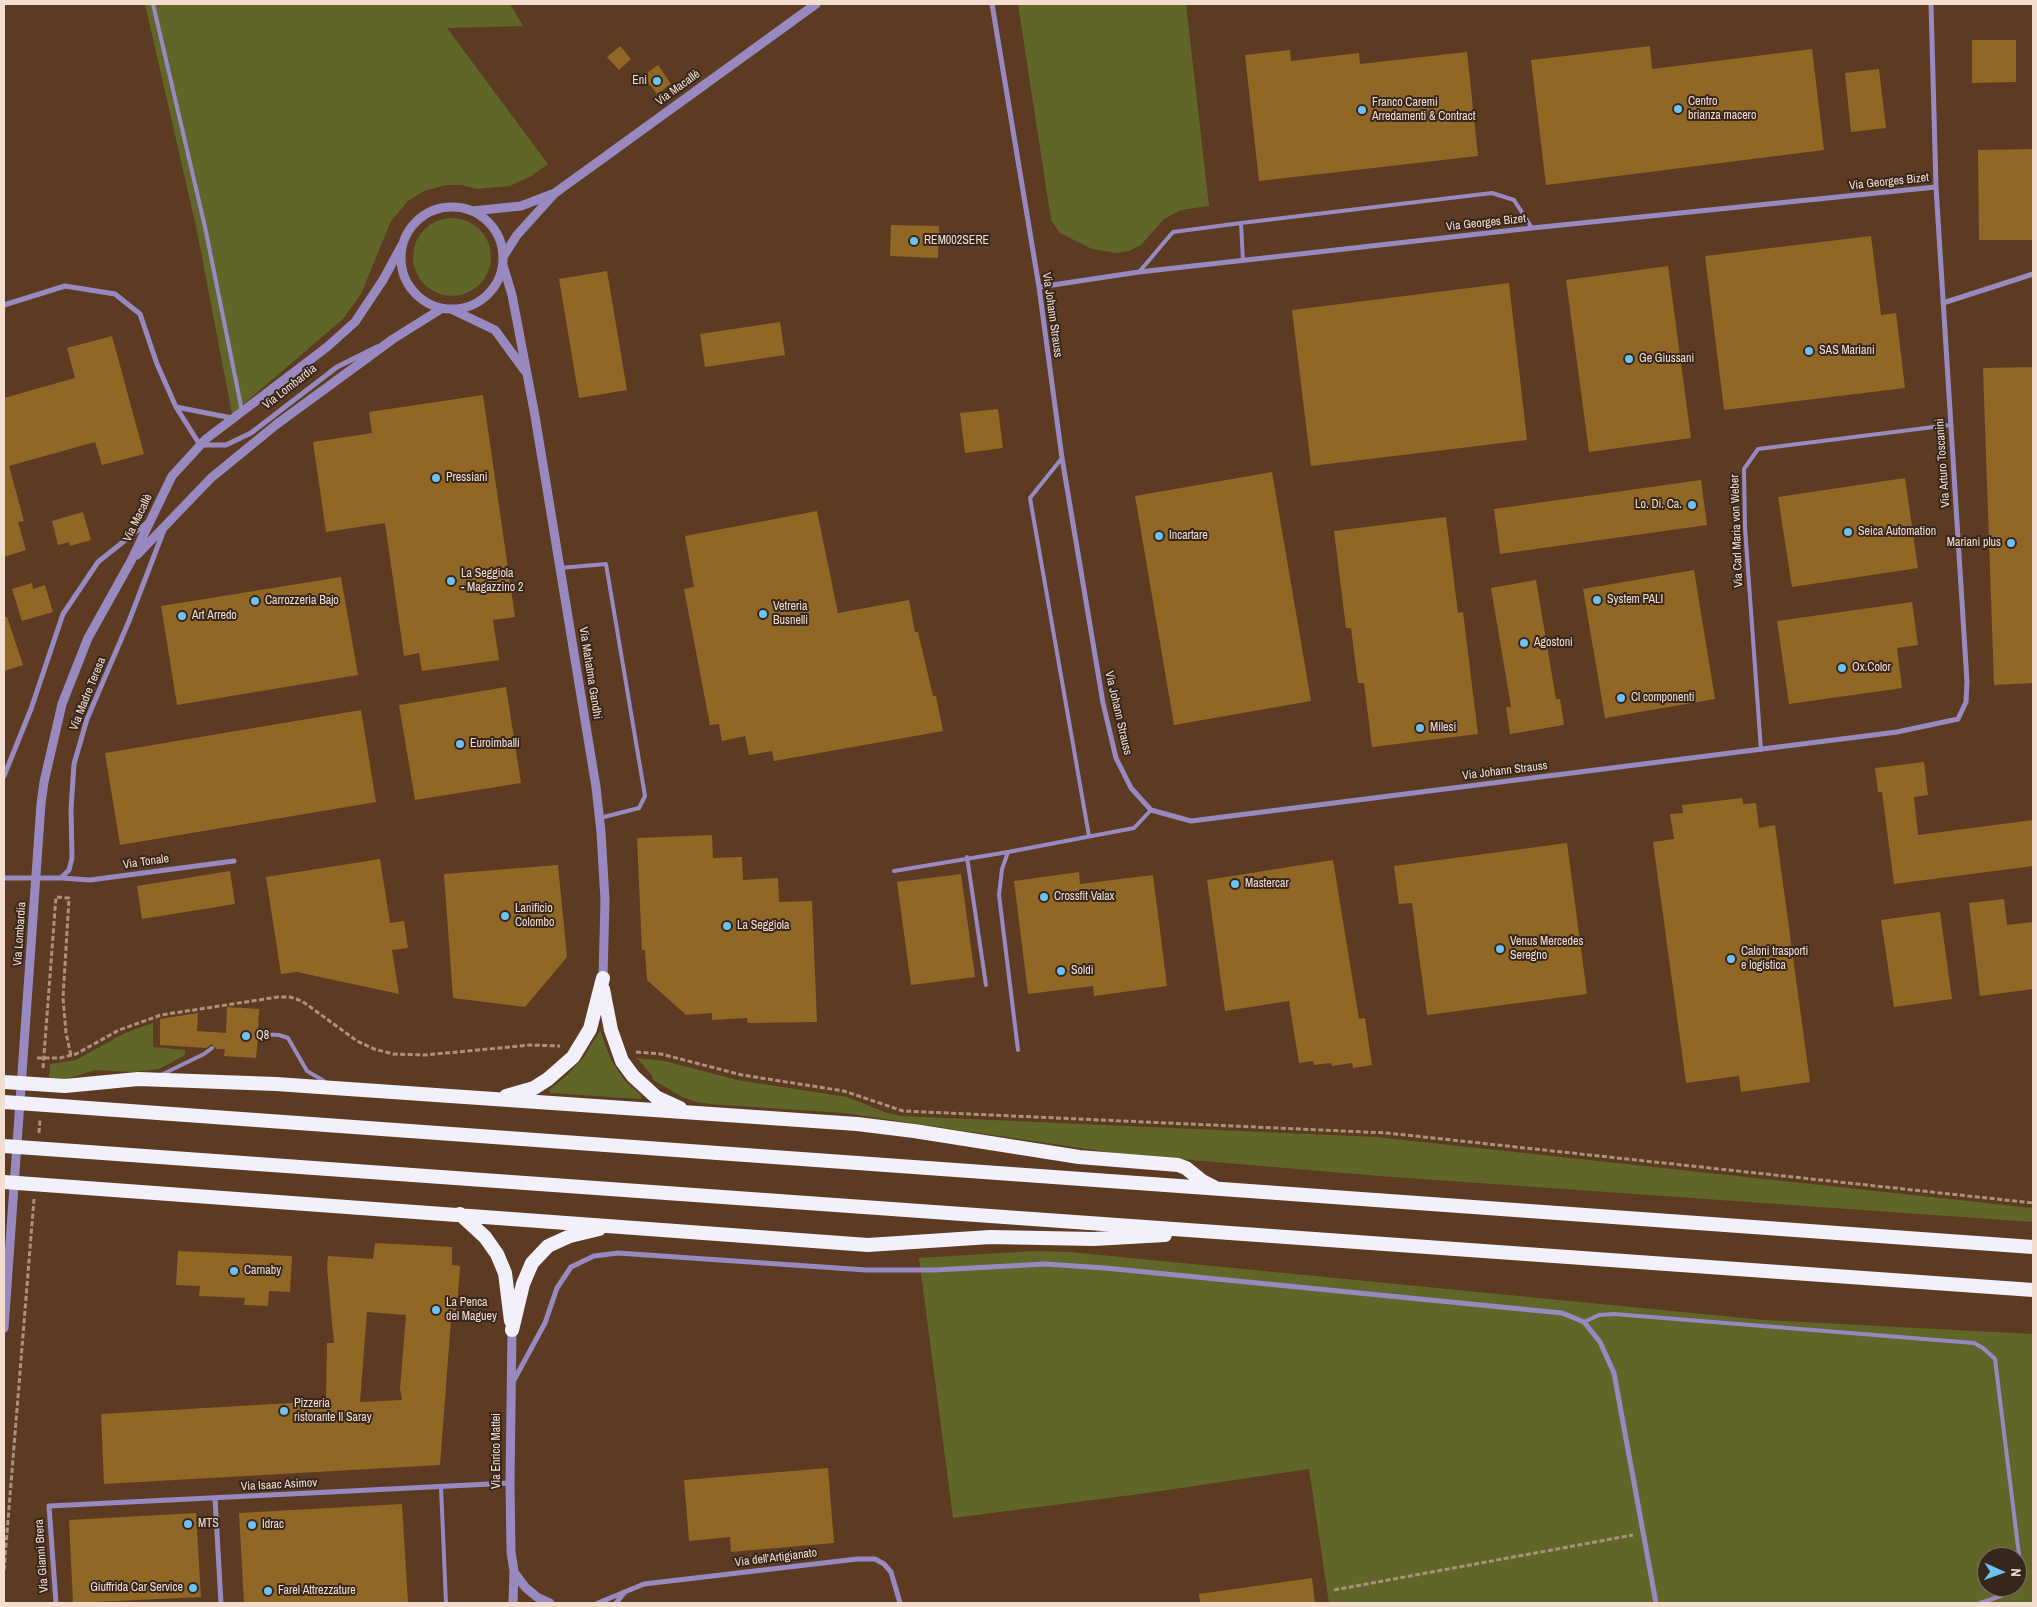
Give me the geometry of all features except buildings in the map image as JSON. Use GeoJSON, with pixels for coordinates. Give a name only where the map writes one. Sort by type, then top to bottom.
{"type":"FeatureCollection","features":[{"type":"Feature","properties":{"kind":"highway"},"geometry":{"type":"LineString","coordinates":[[486,1098],[502,1097],[534,1088],[560,1070],[573,1058],[582,1044],[594,1017],[603,978]]}},
{"type":"Feature","properties":{"kind":"highway"},"geometry":{"type":"LineString","coordinates":[[603,978],[603,991],[608,1018],[615,1046],[622,1061],[633,1076],[656,1097],[685,1110],[700,1113]]}},
{"type":"Feature","properties":{"kind":"highway"},"geometry":{"type":"LineString","coordinates":[[4,1082],[65,1086],[138,1079],[355,1089],[887,1127],[1079,1157],[1171,1164],[1186,1168],[1208,1185],[1222,1189]]}},
{"type":"Feature","properties":{"kind":"highway"},"geometry":{"type":"LineString","coordinates":[[4,1102],[2033,1247]]}},
{"type":"Feature","properties":{"kind":"highway"},"geometry":{"type":"LineString","coordinates":[[4,1146],[2033,1290]]}},
{"type":"Feature","properties":{"kind":"highway"},"geometry":{"type":"LineString","coordinates":[[4,1182],[460,1214],[868,1246],[990,1237],[1094,1240],[1220,1231]]}},
{"type":"Feature","properties":{"kind":"highway"},"geometry":{"type":"LineString","coordinates":[[460,1214],[485,1236],[497,1254],[505,1273],[512,1330]]}},
{"type":"Feature","properties":{"kind":"highway"},"geometry":{"type":"LineString","coordinates":[[512,1330],[523,1284],[532,1263],[548,1246],[570,1236],[613,1226]]}},
{"type":"Feature","properties":{"kind":"street","name":"Via Macallè"},"geometry":{"type":"LineString","coordinates":[[503,261],[517,236],[555,193],[816,4]]}},
{"type":"Feature","properties":{"kind":"street","name":"Via Johann Strauss"},"geometry":{"type":"LineString","coordinates":[[992,4],[1039,287],[1062,458],[1103,703],[1116,758],[1131,788],[1151,810],[1191,821],[1761,750]]}},
{"type":"Feature","properties":{"kind":"street","name":"Via Arturo Toscanini"},"geometry":{"type":"LineString","coordinates":[[1761,750],[1896,732],[1958,719],[1966,702],[1967,682],[1936,187],[1931,4]]}},
{"type":"Feature","properties":{"kind":"street","name":"Via Georges Bizet"},"geometry":{"type":"LineString","coordinates":[[1039,287],[1139,272],[1532,228],[1936,187]]}},
{"type":"Feature","properties":{"kind":"street","name":"Via Macallè"},"geometry":{"type":"LineString","coordinates":[[472,211],[521,206],[555,193]]}},
{"type":"Feature","properties":{"kind":"street"},"geometry":{"type":"LineString","coordinates":[[454,206],[472,211],[482,216],[496,232],[500,240],[503,261],[498,281],[481,301],[466,308],[441,309],[428,304],[412,292],[404,277],[400,264],[405,237],[415,221],[429,212],[454,206]]}},
{"type":"Feature","properties":{"kind":"street","name":"Via Macallè"},"geometry":{"type":"LineString","coordinates":[[131,560],[172,476],[200,445],[327,347],[355,322],[383,280],[402,245]]}},
{"type":"Feature","properties":{"kind":"street","name":"Via Mahatma Gandhi"},"geometry":{"type":"LineString","coordinates":[[503,261],[512,295],[527,374],[600,818],[605,900],[603,978]]}},
{"type":"Feature","properties":{"kind":"street"},"geometry":{"type":"LineString","coordinates":[[1943,303],[2033,274]]}},
{"type":"Feature","properties":{"kind":"street"},"geometry":{"type":"LineString","coordinates":[[4,305],[66,286],[115,294],[140,314],[157,364],[176,407],[200,445]]}},
{"type":"Feature","properties":{"kind":"street","name":"Via Macallè"},"geometry":{"type":"LineString","coordinates":[[131,560],[218,472],[277,424],[393,339],[441,309]]}},
{"type":"Feature","properties":{"kind":"street","name":"Via Mahatma Gandhi"},"geometry":{"type":"LineString","coordinates":[[453,310],[495,330],[527,374]]}},
{"type":"Feature","properties":{"kind":"street","name":"Via Lombardia"},"geometry":{"type":"LineString","coordinates":[[200,445],[226,445],[251,433],[337,367],[393,339]]}},
{"type":"Feature","properties":{"kind":"street"},"geometry":{"type":"LineString","coordinates":[[176,407],[233,418]]}},
{"type":"Feature","properties":{"kind":"street"},"geometry":{"type":"LineString","coordinates":[[4,776],[31,708],[63,614],[98,562],[152,519]]}},
{"type":"Feature","properties":{"kind":"street","name":"Via Madre Teresa"},"geometry":{"type":"LineString","coordinates":[[61,878],[66,875],[71,864],[71,808],[74,764],[87,719],[130,621],[166,526]]}},
{"type":"Feature","properties":{"kind":"street","name":"Via Lombardia"},"geometry":{"type":"LineString","coordinates":[[4,1328],[44,782],[62,704],[88,638],[131,560]]}},
{"type":"Feature","properties":{"kind":"street","name":"Via Tonale"},"geometry":{"type":"LineString","coordinates":[[61,878],[90,880],[234,861]]}},
{"type":"Feature","properties":{"kind":"street"},"geometry":{"type":"LineString","coordinates":[[4,878],[61,878]]}},
{"type":"Feature","properties":{"kind":"street"},"geometry":{"type":"LineString","coordinates":[[510,1386],[545,1322],[557,1288],[571,1267],[594,1256],[618,1253],[866,1270],[935,1270],[1045,1264],[1104,1268],[1562,1313],[1584,1322],[1600,1342],[1614,1373],[1656,1603]]}},
{"type":"Feature","properties":{"kind":"street","name":"Via Enrico Mattei"},"geometry":{"type":"LineString","coordinates":[[512,1330],[510,1552],[514,1571],[513,1603]]}},
{"type":"Feature","properties":{"kind":"street","name":"Via Isaac Asimov"},"geometry":{"type":"LineString","coordinates":[[49,1506],[510,1483]]}},
{"type":"Feature","properties":{"kind":"street"},"geometry":{"type":"LineString","coordinates":[[215,1498],[221,1603]]}},
{"type":"Feature","properties":{"kind":"street","name":"Via Gianni Brera"},"geometry":{"type":"LineString","coordinates":[[49,1506],[56,1603]]}},
{"type":"Feature","properties":{"kind":"street","name":"Via dell'Artigianato"},"geometry":{"type":"LineString","coordinates":[[598,1603],[644,1584],[857,1559],[875,1559],[884,1564],[891,1572],[900,1603]]}},
{"type":"Feature","properties":{"kind":"street","name":"Via Enrico Mattei"},"geometry":{"type":"LineString","coordinates":[[514,1571],[525,1587],[537,1597],[550,1603]]}},
{"type":"Feature","properties":{"kind":"street"},"geometry":{"type":"LineString","coordinates":[[616,1603],[627,1590]]}},
{"type":"Feature","properties":{"kind":"lane"},"geometry":{"type":"LineString","coordinates":[[153,4],[205,227],[242,411]]}},
{"type":"Feature","properties":{"kind":"lane"},"geometry":{"type":"LineString","coordinates":[[1139,272],[1173,232],[1492,192],[1514,200],[1532,228]]}},
{"type":"Feature","properties":{"kind":"lane"},"geometry":{"type":"LineString","coordinates":[[1241,223],[1243,261]]}},
{"type":"Feature","properties":{"kind":"lane","name":"Via Carl Maria von Weber"},"geometry":{"type":"LineString","coordinates":[[1761,750],[1745,528],[1744,469],[1758,449],[1950,425]]}},
{"type":"Feature","properties":{"kind":"lane"},"geometry":{"type":"LineString","coordinates":[[1062,458],[1030,498],[1089,836]]}},
{"type":"Feature","properties":{"kind":"lane"},"geometry":{"type":"LineString","coordinates":[[560,568],[606,564],[642,776],[645,796],[639,808],[600,818]]}},
{"type":"Feature","properties":{"kind":"lane"},"geometry":{"type":"LineString","coordinates":[[894,870],[1008,852],[1134,828],[1151,810]]}},
{"type":"Feature","properties":{"kind":"lane"},"geometry":{"type":"LineString","coordinates":[[1008,852],[1002,869],[1000,896],[1018,1050]]}},
{"type":"Feature","properties":{"kind":"lane"},"geometry":{"type":"LineString","coordinates":[[967,857],[986,985]]}},
{"type":"Feature","properties":{"kind":"lane"},"geometry":{"type":"LineString","coordinates":[[258,1034],[284,1036],[291,1042],[304,1067],[311,1074],[328,1083],[355,1089]]}},
{"type":"Feature","properties":{"kind":"lane"},"geometry":{"type":"LineString","coordinates":[[138,1079],[163,1074],[204,1054],[212,1048]]}},
{"type":"Feature","properties":{"kind":"lane"},"geometry":{"type":"LineString","coordinates":[[1584,1322],[1598,1315],[1614,1314],[1974,1343],[1995,1359],[2018,1547]]}},
{"type":"Feature","properties":{"kind":"lane"},"geometry":{"type":"LineString","coordinates":[[441,1487],[446,1603]]}},
{"type":"Feature","properties":{"kind":"lane"},"geometry":{"type":"LineString","coordinates":[[1980,1603],[1998,1597]]}},
{"type":"Feature","properties":{"kind":"path"},"geometry":{"type":"LineString","coordinates":[[43,1076],[56,897],[69,898],[63,1007],[71,1056]]}},
{"type":"Feature","properties":{"kind":"path"},"geometry":{"type":"LineString","coordinates":[[632,1051],[666,1055],[715,1069],[753,1077],[840,1090],[903,1110],[1378,1132],[2033,1203]]}},
{"type":"Feature","properties":{"kind":"path"},"geometry":{"type":"LineString","coordinates":[[38,1136],[40,1116]]}},
{"type":"Feature","properties":{"kind":"path"},"geometry":{"type":"LineString","coordinates":[[4,1570],[34,1195]]}},
{"type":"Feature","properties":{"kind":"path"},"geometry":{"type":"LineString","coordinates":[[1334,1590],[1643,1533]]}},
{"type":"Feature","properties":{"kind":"green space"},"geometry":{"type":"Polygon","coordinates":[[[145,4],[510,4],[523,26],[447,28],[548,164],[531,176],[510,186],[477,189],[462,185],[446,185],[424,191],[408,201],[391,221],[361,294],[343,319],[232,414],[197,231],[145,4]]]}},
{"type":"Feature","properties":{"kind":"green space"},"geometry":{"type":"Polygon","coordinates":[[[1018,4],[1186,4],[1209,206],[1181,210],[1164,219],[1141,245],[1129,251],[1116,253],[1092,249],[1060,233],[1051,220],[1018,4]]]}},
{"type":"Feature","properties":{"kind":"green space"},"geometry":{"type":"Polygon","coordinates":[[[452,218],[467,221],[480,229],[488,242],[491,257],[488,272],[480,285],[467,293],[452,296],[437,293],[424,285],[416,272],[413,257],[416,242],[424,229],[437,221],[452,218]]]}},
{"type":"Feature","properties":{"kind":"green space"},"geometry":{"type":"Polygon","coordinates":[[[153,1023],[153,1047],[185,1050],[185,1055],[159,1069],[133,1072],[95,1070],[64,1080],[49,1080],[50,1064],[76,1060],[125,1033],[153,1023]]]}},
{"type":"Feature","properties":{"kind":"green space"},"geometry":{"type":"Polygon","coordinates":[[[600,1030],[611,1060],[626,1082],[641,1095],[641,1099],[550,1093],[549,1090],[565,1077],[584,1057],[600,1030]]]}},
{"type":"Feature","properties":{"kind":"green space"},"geometry":{"type":"Polygon","coordinates":[[[637,1058],[665,1061],[737,1080],[847,1097],[887,1113],[902,1116],[1376,1137],[2033,1208],[2033,1222],[1379,1176],[1121,1154],[844,1113],[696,1102],[680,1096],[652,1079],[653,1077],[637,1058]]]}},
{"type":"Feature","properties":{"kind":"green space"},"geometry":{"type":"Polygon","coordinates":[[[1034,1251],[1070,1252],[1764,1320],[2033,1334],[2033,1603],[1329,1603],[1309,1469],[1147,1493],[953,1518],[919,1258],[1034,1251]]]}},
{"type":"Feature","properties":{"kind":"place","name":"Eni"},"geometry":{"type":"Point","coordinates":[657,81]}},
{"type":"Feature","properties":{"kind":"place","name":"Centro brianza macero"},"geometry":{"type":"Point","coordinates":[1678,109]}},
{"type":"Feature","properties":{"kind":"place","name":"Franco Caremi Arredamenti & Contract"},"geometry":{"type":"Point","coordinates":[1362,110]}},
{"type":"Feature","properties":{"kind":"place","name":"REM002SERE"},"geometry":{"type":"Point","coordinates":[914,241]}},
{"type":"Feature","properties":{"kind":"place","name":"SAS Mariani"},"geometry":{"type":"Point","coordinates":[1809,351]}},
{"type":"Feature","properties":{"kind":"place","name":"Ge Giussani"},"geometry":{"type":"Point","coordinates":[1629,359]}},
{"type":"Feature","properties":{"kind":"place","name":"Pressiani"},"geometry":{"type":"Point","coordinates":[436,478]}},
{"type":"Feature","properties":{"kind":"place","name":"Lo. Di. Ca."},"geometry":{"type":"Point","coordinates":[1692,505]}},
{"type":"Feature","properties":{"kind":"place","name":"Seica Automation"},"geometry":{"type":"Point","coordinates":[1848,532]}},
{"type":"Feature","properties":{"kind":"place","name":"Incartare"},"geometry":{"type":"Point","coordinates":[1159,536]}},
{"type":"Feature","properties":{"kind":"place","name":"Mariani plus"},"geometry":{"type":"Point","coordinates":[2011,543]}},
{"type":"Feature","properties":{"kind":"place","name":"La Seggiola - Magazzino 2"},"geometry":{"type":"Point","coordinates":[451,581]}},
{"type":"Feature","properties":{"kind":"place","name":"System PALI"},"geometry":{"type":"Point","coordinates":[1597,600]}},
{"type":"Feature","properties":{"kind":"place","name":"Carrozzeria Bajo"},"geometry":{"type":"Point","coordinates":[255,601]}},
{"type":"Feature","properties":{"kind":"place","name":"Vetreria Busnelli"},"geometry":{"type":"Point","coordinates":[763,614]}},
{"type":"Feature","properties":{"kind":"place","name":"Art Arredo"},"geometry":{"type":"Point","coordinates":[182,616]}},
{"type":"Feature","properties":{"kind":"place","name":"Agostoni"},"geometry":{"type":"Point","coordinates":[1524,643]}},
{"type":"Feature","properties":{"kind":"place","name":"Ox.Color"},"geometry":{"type":"Point","coordinates":[1842,668]}},
{"type":"Feature","properties":{"kind":"place","name":"Cl componenti"},"geometry":{"type":"Point","coordinates":[1621,698]}},
{"type":"Feature","properties":{"kind":"place","name":"Milesi"},"geometry":{"type":"Point","coordinates":[1420,728]}},
{"type":"Feature","properties":{"kind":"place","name":"Euroimballi"},"geometry":{"type":"Point","coordinates":[460,744]}},
{"type":"Feature","properties":{"kind":"place","name":"Mastercar"},"geometry":{"type":"Point","coordinates":[1235,884]}},
{"type":"Feature","properties":{"kind":"place","name":"Crossfit Valax"},"geometry":{"type":"Point","coordinates":[1044,897]}},
{"type":"Feature","properties":{"kind":"place","name":"Lanificio Colombo"},"geometry":{"type":"Point","coordinates":[505,916]}},
{"type":"Feature","properties":{"kind":"place","name":"La Seggiola"},"geometry":{"type":"Point","coordinates":[727,926]}},
{"type":"Feature","properties":{"kind":"place","name":"Venus Mercedes Seregno"},"geometry":{"type":"Point","coordinates":[1500,949]}},
{"type":"Feature","properties":{"kind":"place","name":"Caloni trasporti e logistica"},"geometry":{"type":"Point","coordinates":[1731,959]}},
{"type":"Feature","properties":{"kind":"place","name":"Soldi"},"geometry":{"type":"Point","coordinates":[1061,971]}},
{"type":"Feature","properties":{"kind":"place","name":"Q8"},"geometry":{"type":"Point","coordinates":[246,1036]}},
{"type":"Feature","properties":{"kind":"place","name":"Carnaby"},"geometry":{"type":"Point","coordinates":[234,1271]}},
{"type":"Feature","properties":{"kind":"place","name":"La Penca del Maguey"},"geometry":{"type":"Point","coordinates":[436,1310]}},
{"type":"Feature","properties":{"kind":"place","name":"Pizzeria ristorante Il Saray"},"geometry":{"type":"Point","coordinates":[284,1411]}},
{"type":"Feature","properties":{"kind":"place","name":"MTS"},"geometry":{"type":"Point","coordinates":[188,1524]}},
{"type":"Feature","properties":{"kind":"place","name":"Idrac"},"geometry":{"type":"Point","coordinates":[252,1525]}},
{"type":"Feature","properties":{"kind":"place","name":"Giuffrida Car Service"},"geometry":{"type":"Point","coordinates":[193,1588]}},
{"type":"Feature","properties":{"kind":"place","name":"Farel Attrezzature"},"geometry":{"type":"Point","coordinates":[268,1591]}}]}
